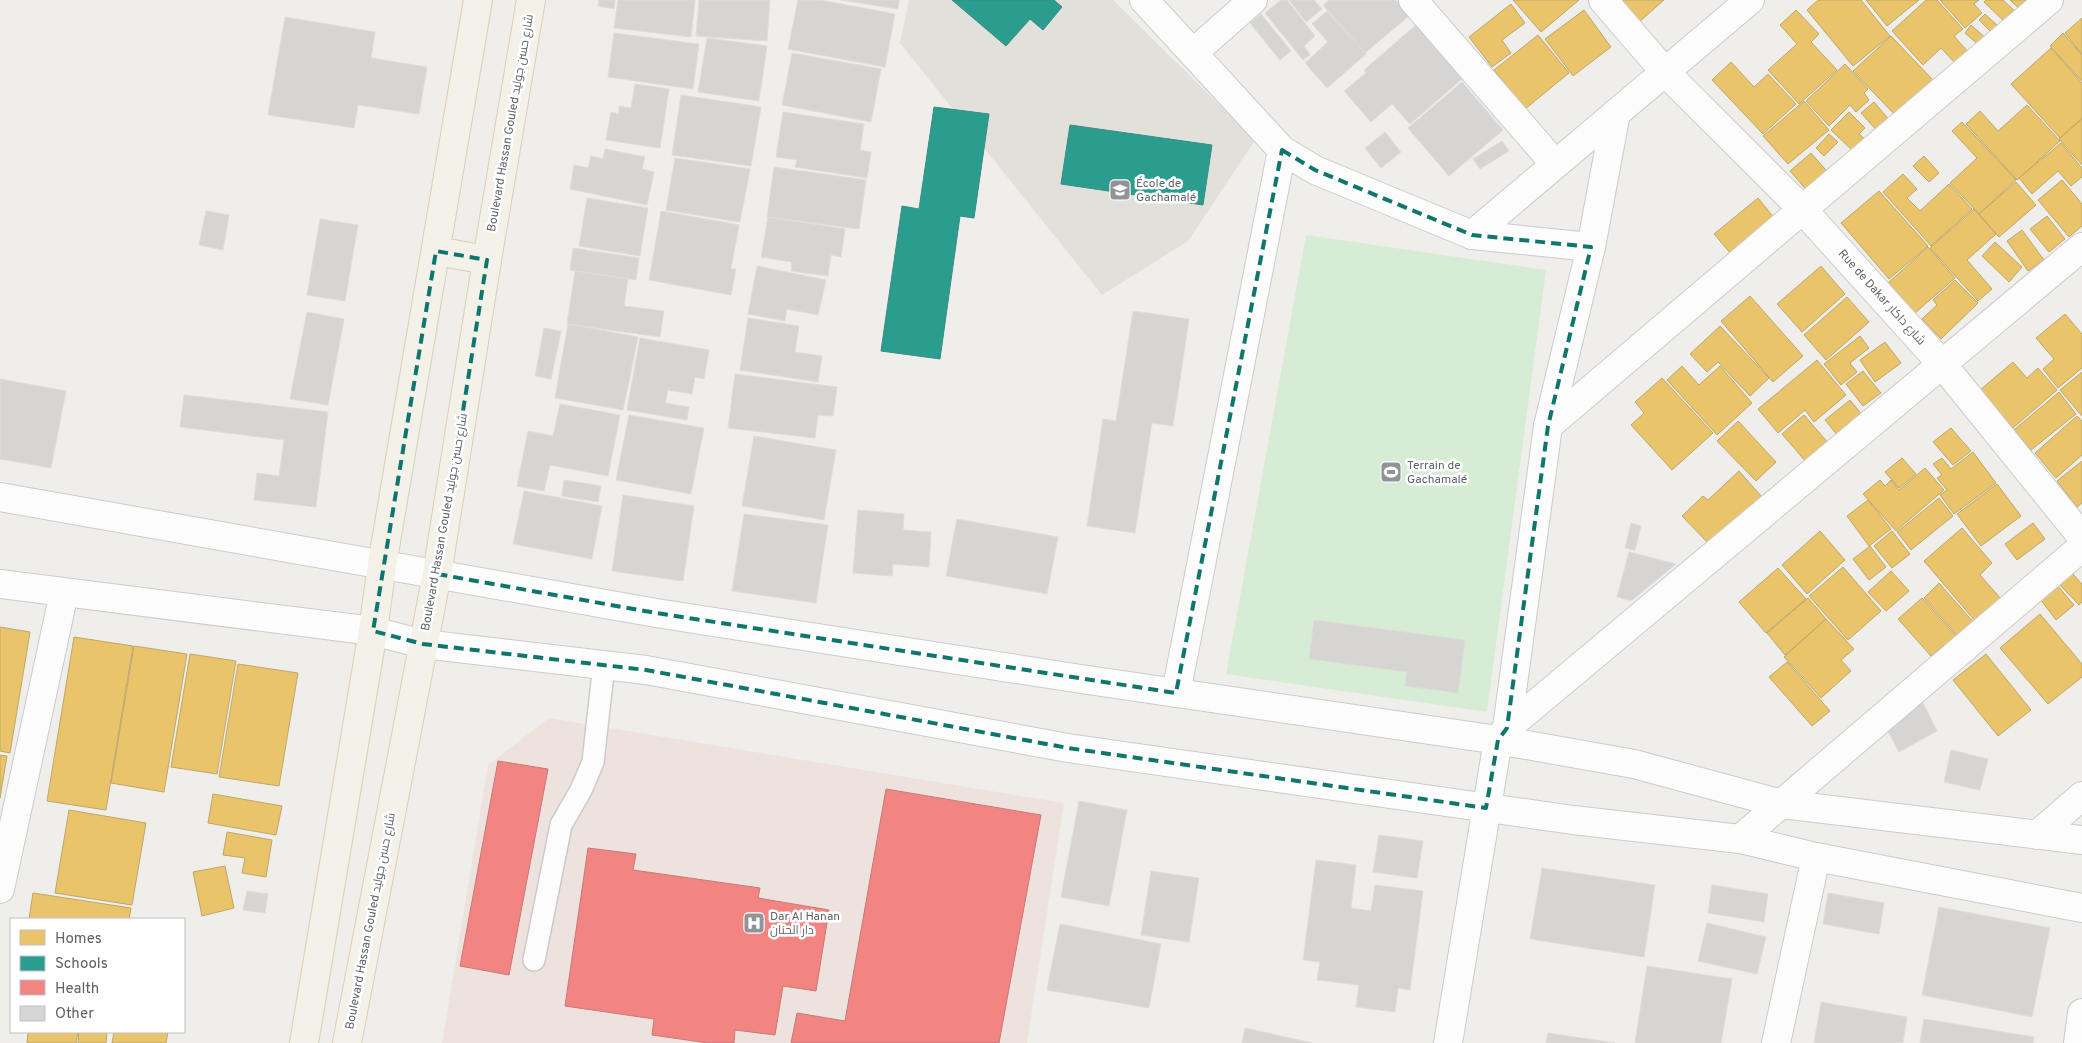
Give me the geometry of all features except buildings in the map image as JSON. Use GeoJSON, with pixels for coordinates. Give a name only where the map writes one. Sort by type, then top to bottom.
{"type":"FeatureCollection","features":[{"type":"Feature","properties":{"kind":"main road"},"geometry":{"type":"LineString","coordinates":[[304,1043],[374,631],[382,565],[478,0]]}},
{"type":"Feature","properties":{"kind":"main road","name":"Boulevard Hassan Gouled شارع حسن جوليد"},"geometry":{"type":"LineString","coordinates":[[347,1043],[437,574],[531,0]]}},
{"type":"Feature","properties":{"kind":"main road"},"geometry":{"type":"LineString","coordinates":[[436,251],[487,260]]}},
{"type":"Feature","properties":{"kind":"street"},"geometry":{"type":"LineString","coordinates":[[1144,0],[1282,150],[1315,170],[1472,235],[1591,247]]}},
{"type":"Feature","properties":{"kind":"street"},"geometry":{"type":"LineString","coordinates":[[1193,53],[1253,0]]}},
{"type":"Feature","properties":{"kind":"street"},"geometry":{"type":"LineString","coordinates":[[1413,0],[1555,164]]}},
{"type":"Feature","properties":{"kind":"street","name":"Rue de Dakar شارع داكار"},"geometry":{"type":"LineString","coordinates":[[1603,0],[1665,72],[1802,209],[1942,364],[2082,537]]}},
{"type":"Feature","properties":{"kind":"street"},"geometry":{"type":"LineString","coordinates":[[1472,235],[1750,0]]}},
{"type":"Feature","properties":{"kind":"street"},"geometry":{"type":"LineString","coordinates":[[1548,426],[2049,0]]}},
{"type":"Feature","properties":{"kind":"street"},"geometry":{"type":"LineString","coordinates":[[1448,1043],[1486,808],[1503,734],[1548,426],[1591,247],[1616,113]]}},
{"type":"Feature","properties":{"kind":"street"},"geometry":{"type":"LineString","coordinates":[[1176,693],[1282,150]]}},
{"type":"Feature","properties":{"kind":"street"},"geometry":{"type":"LineString","coordinates":[[1503,734],[2082,246]]}},
{"type":"Feature","properties":{"kind":"street"},"geometry":{"type":"LineString","coordinates":[[0,497],[656,613],[1176,693],[1503,734],[1634,764],[1782,804],[2082,840]]}},
{"type":"Feature","properties":{"kind":"street"},"geometry":{"type":"LineString","coordinates":[[1740,839],[2082,547]]}},
{"type":"Feature","properties":{"kind":"street"},"geometry":{"type":"LineString","coordinates":[[0,584],[374,631],[423,644],[646,670],[1068,748],[1486,808],[1740,839],[1816,857],[2082,908]]}},
{"type":"Feature","properties":{"kind":"street"},"geometry":{"type":"LineString","coordinates":[[1,879],[64,592]]}},
{"type":"Feature","properties":{"kind":"street"},"geometry":{"type":"LineString","coordinates":[[2037,835],[2082,796]]}},
{"type":"Feature","properties":{"kind":"street"},"geometry":{"type":"LineString","coordinates":[[1776,1043],[1816,857]]}},
{"type":"Feature","properties":{"kind":"street"},"geometry":{"type":"LineString","coordinates":[[2078,1043],[2082,1013]]}},
{"type":"Feature","properties":{"kind":"lane"},"geometry":{"type":"LineString","coordinates":[[534,960],[561,825],[581,790],[593,762],[604,664]]}},
{"type":"Feature","properties":{"kind":"highlighted area"},"geometry":{"type":"Polygon","coordinates":[[[1282,150],[1315,170],[1472,235],[1591,247],[1548,426],[1507,728],[1498,740],[1486,808],[1068,748],[646,670],[423,644],[373,631],[436,251],[487,260],[437,574],[656,613],[1176,693],[1282,150]]]}},
{"type":"Feature","properties":{"kind":"shaded area","name":"École de Gachamalé"},"geometry":{"type":"Polygon","coordinates":[[[909,0],[1113,0],[1255,140],[1188,241],[1102,295],[900,43],[909,0]]]}},
{"type":"Feature","properties":{"kind":"shaded area","name":"Dar Al Hanan دار الحنان"},"geometry":{"type":"Polygon","coordinates":[[[549,718],[1064,803],[1027,1043],[442,1043],[488,765],[549,718]]]}},
{"type":"Feature","properties":{"kind":"green space","name":"Terrain de Gachamalé"},"geometry":{"type":"Polygon","coordinates":[[[1306,235],[1546,270],[1487,712],[1226,674],[1306,235]]]}},
{"type":"Feature","properties":{"kind":"place","name":"École de Gachamalé"},"geometry":{"type":"Point","coordinates":[1120,190]}},
{"type":"Feature","properties":{"kind":"place","name":"Terrain de Gachamalé"},"geometry":{"type":"Point","coordinates":[1391,472]}},
{"type":"Feature","properties":{"kind":"place","name":"Dar Al Hanan دار الحنان"},"geometry":{"type":"Point","coordinates":[754,923]}}]}
